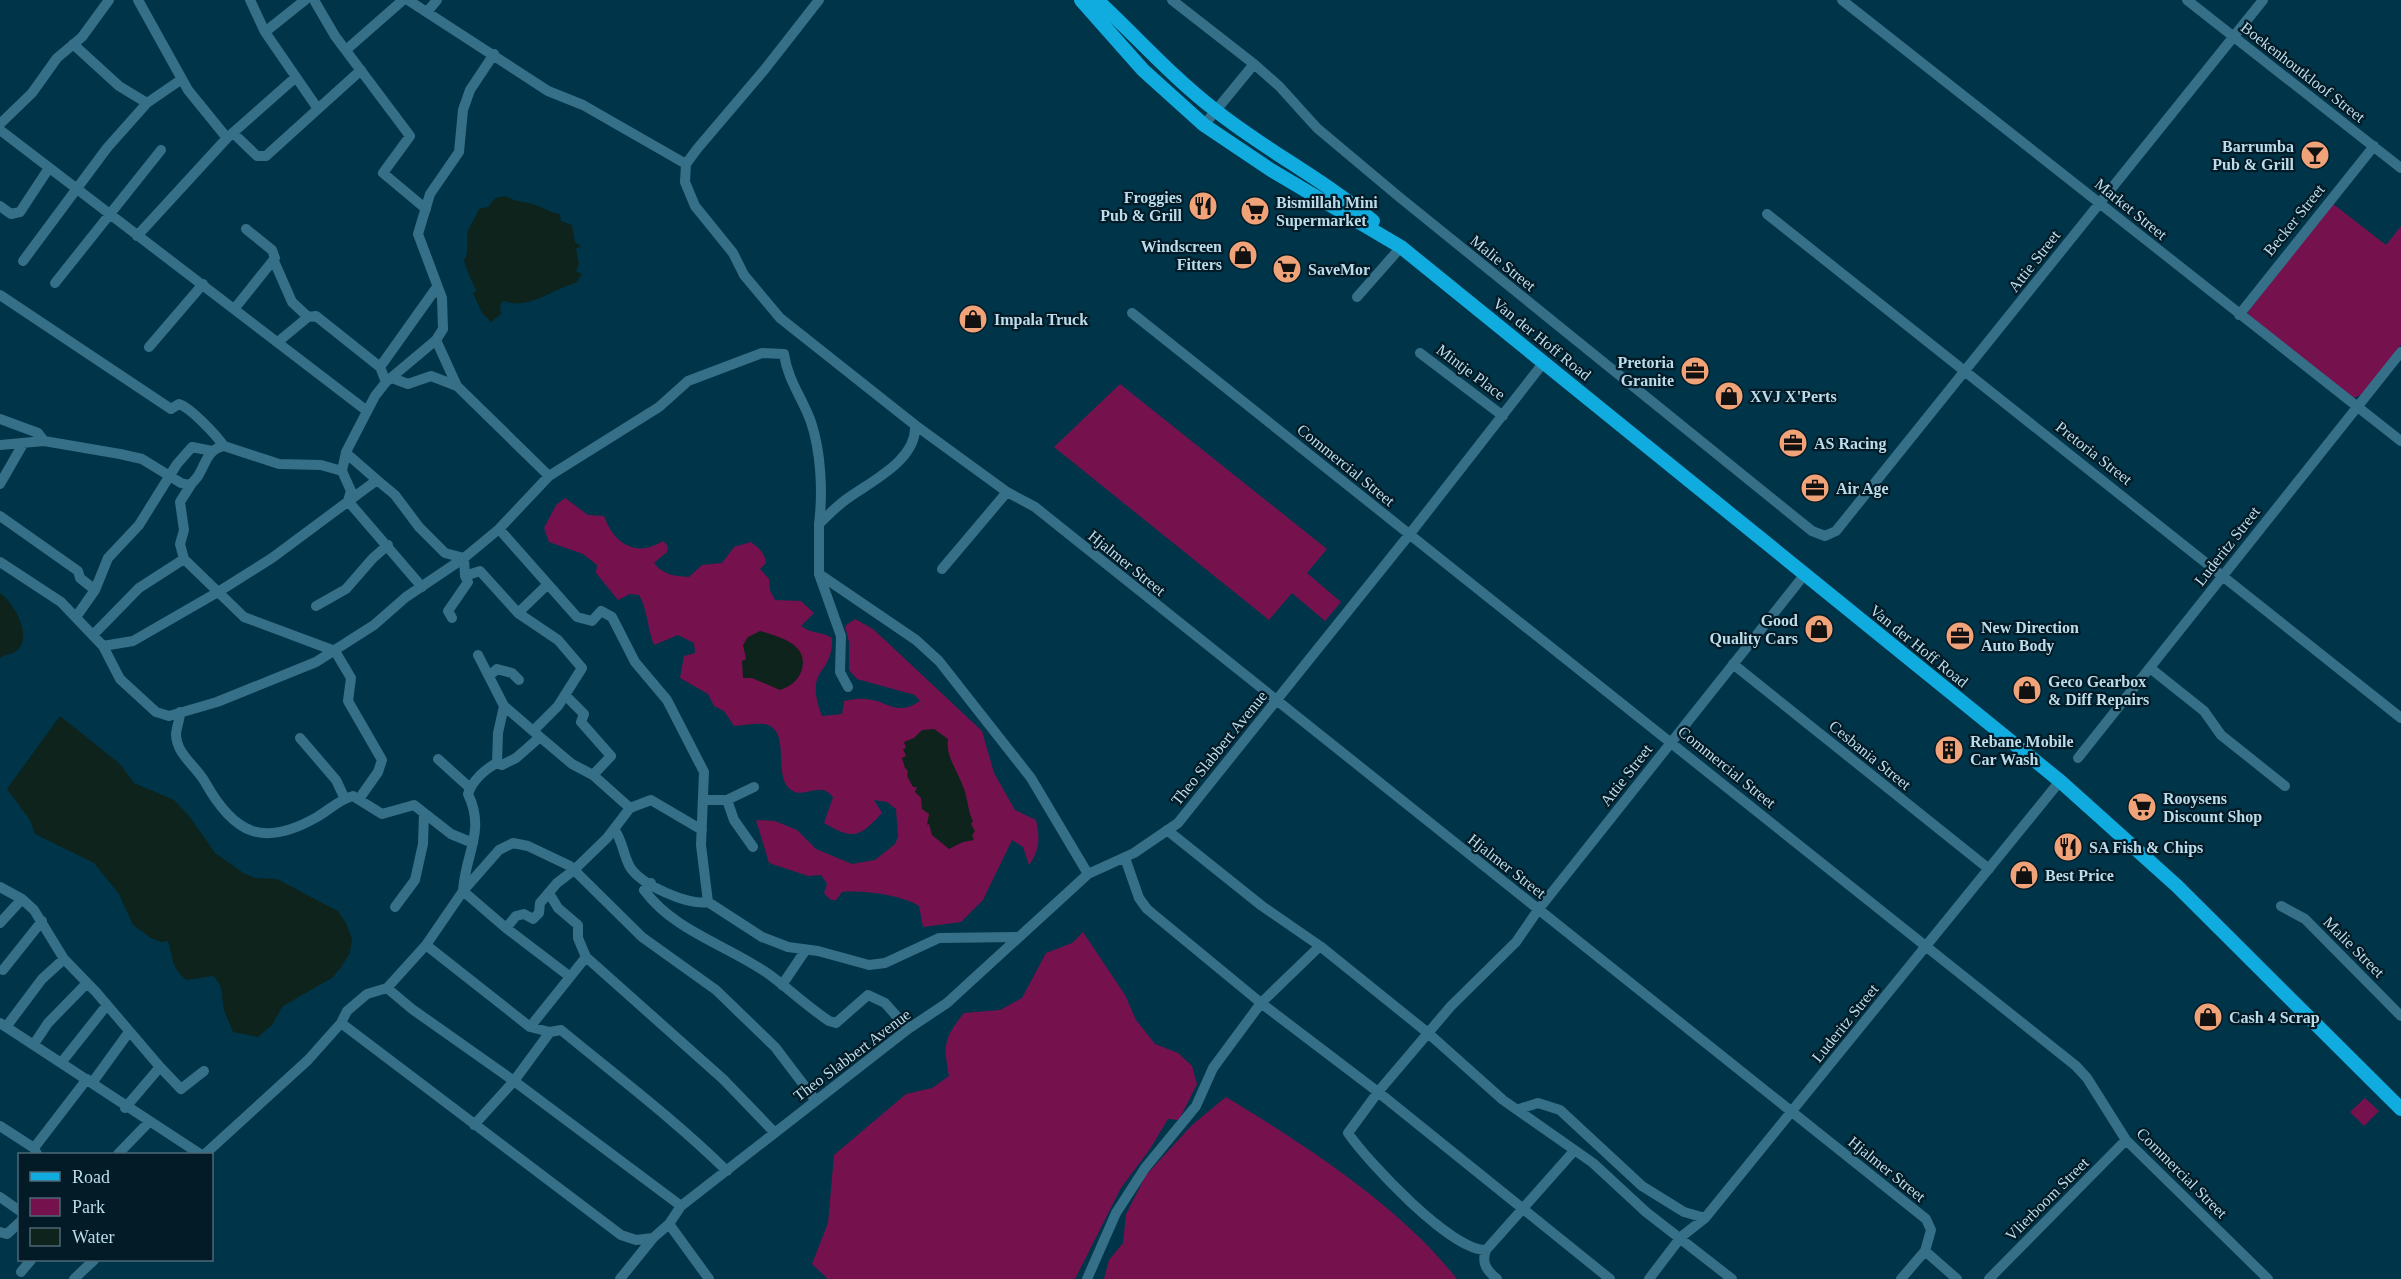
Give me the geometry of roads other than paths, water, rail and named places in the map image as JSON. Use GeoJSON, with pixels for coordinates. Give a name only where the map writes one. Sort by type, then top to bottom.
{"type":"FeatureCollection","features":[{"type":"Feature","properties":{"kind":"main road","name":"Van der Hoff Road"},"geometry":{"type":"LineString","coordinates":[[1081,0],[1143,70],[1204,125],[1271,170],[1395,243]]}},
{"type":"Feature","properties":{"kind":"main road","name":"Van der Hoff Road"},"geometry":{"type":"LineString","coordinates":[[1097,0],[1215,111],[1341,195],[1377,224],[1395,243],[2060,781],[2177,886],[2401,1109]]}},
{"type":"Feature","properties":{"kind":"street"},"geometry":{"type":"LineString","coordinates":[[0,124],[32,93],[57,58],[82,37],[109,0]]}},
{"type":"Feature","properties":{"kind":"street"},"geometry":{"type":"LineString","coordinates":[[138,0],[182,79],[230,136],[257,156],[263,157],[361,70]]}},
{"type":"Feature","properties":{"kind":"street"},"geometry":{"type":"LineString","coordinates":[[250,0],[265,32],[318,109]]}},
{"type":"Feature","properties":{"kind":"street"},"geometry":{"type":"LineString","coordinates":[[265,32],[305,0]]}},
{"type":"Feature","properties":{"kind":"street"},"geometry":{"type":"LineString","coordinates":[[314,0],[335,36],[410,136],[383,173],[426,208]]}},
{"type":"Feature","properties":{"kind":"street"},"geometry":{"type":"LineString","coordinates":[[346,50],[402,0]]}},
{"type":"Feature","properties":{"kind":"street"},"geometry":{"type":"LineString","coordinates":[[408,0],[548,91],[583,105],[686,164],[819,0]]}},
{"type":"Feature","properties":{"kind":"street"},"geometry":{"type":"LineString","coordinates":[[427,12],[437,0]]}},
{"type":"Feature","properties":{"kind":"street","name":"Malie Street"},"geometry":{"type":"LineString","coordinates":[[1172,0],[1254,64],[1279,86],[1317,128],[1398,196],[1812,531],[1825,536]]}},
{"type":"Feature","properties":{"kind":"street","name":"Market Street"},"geometry":{"type":"LineString","coordinates":[[1842,0],[2401,441]]}},
{"type":"Feature","properties":{"kind":"street","name":"Boekenhoutkloof Street"},"geometry":{"type":"LineString","coordinates":[[2187,0],[2401,168]]}},
{"type":"Feature","properties":{"kind":"street","name":"Attie Street"},"geometry":{"type":"LineString","coordinates":[[1825,536],[1836,531],[2263,0]]}},
{"type":"Feature","properties":{"kind":"street"},"geometry":{"type":"LineString","coordinates":[[73,44],[119,86],[147,103]]}},
{"type":"Feature","properties":{"kind":"street"},"geometry":{"type":"LineString","coordinates":[[348,501],[351,490],[342,471],[346,453],[367,411],[389,380],[436,340],[444,324],[442,298],[431,264],[418,237],[430,194],[459,152],[463,110],[470,90],[494,54]]}},
{"type":"Feature","properties":{"kind":"street"},"geometry":{"type":"LineString","coordinates":[[1204,125],[1254,64]]}},
{"type":"Feature","properties":{"kind":"street"},"geometry":{"type":"LineString","coordinates":[[137,236],[230,136],[296,77]]}},
{"type":"Feature","properties":{"kind":"street"},"geometry":{"type":"LineString","coordinates":[[23,261],[107,148],[147,103],[182,79]]}},
{"type":"Feature","properties":{"kind":"street"},"geometry":{"type":"LineString","coordinates":[[0,130],[137,236],[279,341],[367,411]]}},
{"type":"Feature","properties":{"kind":"street","name":"Becker Street"},"geometry":{"type":"LineString","coordinates":[[2239,315],[2374,146]]}},
{"type":"Feature","properties":{"kind":"street"},"geometry":{"type":"LineString","coordinates":[[55,283],[161,150]]}},
{"type":"Feature","properties":{"kind":"street","name":"Hjalmer Street"},"geometry":{"type":"LineString","coordinates":[[686,164],[685,183],[695,206],[733,253],[744,275],[780,318],[915,426],[1006,492],[1035,507],[1276,703],[1926,1220],[1931,1230],[1925,1251]]}},
{"type":"Feature","properties":{"kind":"street"},"geometry":{"type":"LineString","coordinates":[[0,206],[11,214],[20,212],[49,168]]}},
{"type":"Feature","properties":{"kind":"street","name":"Pretoria Street"},"geometry":{"type":"LineString","coordinates":[[1767,214],[2401,718]]}},
{"type":"Feature","properties":{"kind":"street"},"geometry":{"type":"LineString","coordinates":[[235,308],[274,261],[275,255],[246,229]]}},
{"type":"Feature","properties":{"kind":"street"},"geometry":{"type":"LineString","coordinates":[[1357,297],[1395,243]]}},
{"type":"Feature","properties":{"kind":"street"},"geometry":{"type":"LineString","coordinates":[[274,261],[292,302],[308,317]]}},
{"type":"Feature","properties":{"kind":"street"},"geometry":{"type":"LineString","coordinates":[[149,347],[203,284]]}},
{"type":"Feature","properties":{"kind":"street"},"geometry":{"type":"LineString","coordinates":[[380,367],[437,286]]}},
{"type":"Feature","properties":{"kind":"street"},"geometry":{"type":"LineString","coordinates":[[0,295],[171,409],[179,404],[186,407],[190,414],[212,429],[224,446],[279,464],[321,465],[342,471]]}},
{"type":"Feature","properties":{"kind":"street","name":"Commercial Street"},"geometry":{"type":"LineString","coordinates":[[1132,313],[2076,1066],[2087,1078],[2126,1140],[2268,1279]]}},
{"type":"Feature","properties":{"kind":"street"},"geometry":{"type":"LineString","coordinates":[[279,341],[308,317],[316,316],[380,367],[389,380],[408,384],[430,376],[458,386]]}},
{"type":"Feature","properties":{"kind":"street"},"geometry":{"type":"LineString","coordinates":[[436,340],[458,386],[549,476]]}},
{"type":"Feature","properties":{"kind":"street","name":"Luderitz Street"},"geometry":{"type":"LineString","coordinates":[[2078,758],[2401,352]]}},
{"type":"Feature","properties":{"kind":"street"},"geometry":{"type":"LineString","coordinates":[[0,562],[52,595],[103,646],[115,673],[156,712],[169,716],[217,702],[290,675],[335,651],[464,558],[499,529],[549,476],[660,407],[688,381],[762,353],[784,354],[787,375],[813,433],[822,503],[819,524],[819,574],[841,636],[840,672],[848,687]]}},
{"type":"Feature","properties":{"kind":"street","name":"Mintje Place"},"geometry":{"type":"LineString","coordinates":[[1420,353],[1503,416]]}},
{"type":"Feature","properties":{"kind":"street","name":"Theo Slabbert Avenue"},"geometry":{"type":"LineString","coordinates":[[620,1279],[653,1238],[669,1224],[681,1206],[908,1029],[947,1003],[1088,874],[1125,858],[1178,822],[1276,703],[1544,362]]}},
{"type":"Feature","properties":{"kind":"street"},"geometry":{"type":"LineString","coordinates":[[0,419],[38,433],[44,441]]}},
{"type":"Feature","properties":{"kind":"street"},"geometry":{"type":"LineString","coordinates":[[819,524],[842,503],[895,465],[910,446],[915,426]]}},
{"type":"Feature","properties":{"kind":"street"},"geometry":{"type":"LineString","coordinates":[[0,445],[44,441],[142,459],[182,483],[192,483]]}},
{"type":"Feature","properties":{"kind":"street"},"geometry":{"type":"LineString","coordinates":[[0,484],[23,444]]}},
{"type":"Feature","properties":{"kind":"street"},"geometry":{"type":"LineString","coordinates":[[76,617],[94,590],[108,558],[139,525],[192,447],[212,451],[224,446]]}},
{"type":"Feature","properties":{"kind":"street"},"geometry":{"type":"LineString","coordinates":[[212,451],[180,502],[184,530],[180,544],[184,559],[241,615],[254,622],[335,651],[351,678],[348,701],[382,760],[378,772],[359,799]]}},
{"type":"Feature","properties":{"kind":"street"},"geometry":{"type":"LineString","coordinates":[[346,453],[395,495],[419,527],[445,553],[464,558]]}},
{"type":"Feature","properties":{"kind":"street"},"geometry":{"type":"LineString","coordinates":[[103,646],[133,641],[218,592],[272,558],[377,480]]}},
{"type":"Feature","properties":{"kind":"street"},"geometry":{"type":"LineString","coordinates":[[942,569],[1006,492]]}},
{"type":"Feature","properties":{"kind":"street"},"geometry":{"type":"LineString","coordinates":[[348,501],[422,587]]}},
{"type":"Feature","properties":{"kind":"street"},"geometry":{"type":"LineString","coordinates":[[0,516],[78,571],[80,578],[94,590]]}},
{"type":"Feature","properties":{"kind":"street"},"geometry":{"type":"LineString","coordinates":[[499,529],[577,617],[592,621],[601,611],[612,617],[635,662],[667,700],[704,772],[702,830],[708,902]]}},
{"type":"Feature","properties":{"kind":"street"},"geometry":{"type":"LineString","coordinates":[[316,606],[346,589],[372,558],[388,545]]}},
{"type":"Feature","properties":{"kind":"street"},"geometry":{"type":"LineString","coordinates":[[452,618],[447,611],[468,582],[465,576],[464,558]]}},
{"type":"Feature","properties":{"kind":"street"},"geometry":{"type":"LineString","coordinates":[[93,635],[139,588],[184,559]]}},
{"type":"Feature","properties":{"kind":"street"},"geometry":{"type":"LineString","coordinates":[[463,891],[477,833],[477,820],[468,794],[470,788],[490,767],[497,763],[502,765],[516,758],[565,695],[582,668],[558,640],[518,613],[480,571],[465,576]]}},
{"type":"Feature","properties":{"kind":"street"},"geometry":{"type":"LineString","coordinates":[[819,574],[916,640],[939,662],[1026,771],[1088,874]]}},
{"type":"Feature","properties":{"kind":"street","name":"Attie Street"},"geometry":{"type":"LineString","coordinates":[[1486,1250],[1478,1251],[1411,1203],[1361,1152],[1348,1133],[1378,1092],[1457,999],[1516,942],[1538,910],[1804,574]]}},
{"type":"Feature","properties":{"kind":"street"},"geometry":{"type":"LineString","coordinates":[[518,613],[547,585]]}},
{"type":"Feature","properties":{"kind":"street"},"geometry":{"type":"LineString","coordinates":[[478,655],[504,706],[572,764],[593,775],[630,808]]}},
{"type":"Feature","properties":{"kind":"street","name":"Cesbania Street"},"geometry":{"type":"LineString","coordinates":[[1733,664],[1989,868]]}},
{"type":"Feature","properties":{"kind":"street"},"geometry":{"type":"LineString","coordinates":[[2150,668],[2204,711],[2221,735],[2285,786]]}},
{"type":"Feature","properties":{"kind":"street"},"geometry":{"type":"LineString","coordinates":[[489,676],[497,669],[512,673],[519,680]]}},
{"type":"Feature","properties":{"kind":"street"},"geometry":{"type":"LineString","coordinates":[[565,695],[584,714],[581,722],[611,756],[593,775]]}},
{"type":"Feature","properties":{"kind":"street"},"geometry":{"type":"LineString","coordinates":[[497,763],[498,733],[504,706]]}},
{"type":"Feature","properties":{"kind":"street"},"geometry":{"type":"LineString","coordinates":[[180,712],[176,734],[181,751],[201,775],[220,809],[243,827],[268,835],[285,832],[299,827],[353,796],[382,814],[414,805],[452,834],[473,843]]}},
{"type":"Feature","properties":{"kind":"street"},"geometry":{"type":"LineString","coordinates":[[300,738],[336,780],[345,799]]}},
{"type":"Feature","properties":{"kind":"street"},"geometry":{"type":"LineString","coordinates":[[438,759],[470,788]]}},
{"type":"Feature","properties":{"kind":"street","name":"Luderitz Street"},"geometry":{"type":"LineString","coordinates":[[1649,1279],[1681,1238],[1705,1218],[2060,781]]}},
{"type":"Feature","properties":{"kind":"street"},"geometry":{"type":"LineString","coordinates":[[704,800],[727,800],[754,787]]}},
{"type":"Feature","properties":{"kind":"street"},"geometry":{"type":"LineString","coordinates":[[506,928],[516,916],[524,914],[533,919],[538,913],[540,903],[556,883],[574,870],[614,829],[630,808],[651,800],[702,830]]}},
{"type":"Feature","properties":{"kind":"street"},"geometry":{"type":"LineString","coordinates":[[727,800],[734,819],[753,847]]}},
{"type":"Feature","properties":{"kind":"street"},"geometry":{"type":"LineString","coordinates":[[394,907],[415,880],[423,844],[424,813]]}},
{"type":"Feature","properties":{"kind":"street"},"geometry":{"type":"LineString","coordinates":[[614,829],[622,840],[631,868],[651,883],[688,902],[708,902],[753,933],[805,951],[872,965],[885,963],[939,938],[1017,937]]}},
{"type":"Feature","properties":{"kind":"street"},"geometry":{"type":"LineString","coordinates":[[1167,830],[1254,900],[1320,946],[1428,1033],[1503,1100],[1519,1109],[1573,1152],[1593,1163],[1646,1212],[1732,1279]]}},
{"type":"Feature","properties":{"kind":"street"},"geometry":{"type":"LineString","coordinates":[[207,1153],[308,1060],[341,1023],[347,1011],[367,994],[387,988],[426,945],[463,891],[499,850],[513,843],[552,857],[574,870],[642,937],[716,990],[744,1016],[797,1073],[816,1101]]}},
{"type":"Feature","properties":{"kind":"street"},"geometry":{"type":"LineString","coordinates":[[1125,858],[1139,898],[1147,909],[1261,1003],[1378,1092],[1610,1279]]}},
{"type":"Feature","properties":{"kind":"street"},"geometry":{"type":"LineString","coordinates":[[651,883],[644,890],[658,908],[679,924],[726,948],[812,1009],[836,1023],[867,995],[877,998],[896,1014],[908,1029]]}},
{"type":"Feature","properties":{"kind":"street"},"geometry":{"type":"LineString","coordinates":[[0,887],[22,898],[34,910],[64,959],[181,1089],[204,1071]]}},
{"type":"Feature","properties":{"kind":"street"},"geometry":{"type":"LineString","coordinates":[[463,891],[506,928],[569,976]]}},
{"type":"Feature","properties":{"kind":"street"},"geometry":{"type":"LineString","coordinates":[[549,893],[558,908],[578,925],[578,938],[585,957],[723,1079],[775,1133]]}},
{"type":"Feature","properties":{"kind":"street"},"geometry":{"type":"LineString","coordinates":[[0,923],[22,898]]}},
{"type":"Feature","properties":{"kind":"street","name":"Malie Street"},"geometry":{"type":"LineString","coordinates":[[2281,906],[2305,919],[2401,1016]]}},
{"type":"Feature","properties":{"kind":"street"},"geometry":{"type":"LineString","coordinates":[[3,970],[42,921]]}},
{"type":"Feature","properties":{"kind":"street"},"geometry":{"type":"LineString","coordinates":[[426,945],[530,1027],[550,1032],[561,1030],[631,1085],[727,1171]]}},
{"type":"Feature","properties":{"kind":"street"},"geometry":{"type":"LineString","coordinates":[[1087,1279],[1116,1213],[1145,1168],[1196,1106],[1213,1068],[1261,1003],[1320,946]]}},
{"type":"Feature","properties":{"kind":"street"},"geometry":{"type":"LineString","coordinates":[[782,986],[805,951]]}},
{"type":"Feature","properties":{"kind":"street"},"geometry":{"type":"LineString","coordinates":[[530,1027],[585,957]]}},
{"type":"Feature","properties":{"kind":"street"},"geometry":{"type":"LineString","coordinates":[[64,959],[42,979],[3,1025],[89,1081],[125,1108],[197,1153]]}},
{"type":"Feature","properties":{"kind":"street"},"geometry":{"type":"LineString","coordinates":[[34,1044],[48,1023],[87,983]]}},
{"type":"Feature","properties":{"kind":"street"},"geometry":{"type":"LineString","coordinates":[[387,988],[412,1009],[514,1081],[681,1206]]}},
{"type":"Feature","properties":{"kind":"street"},"geometry":{"type":"LineString","coordinates":[[61,1063],[107,1005]]}},
{"type":"Feature","properties":{"kind":"street"},"geometry":{"type":"LineString","coordinates":[[341,1023],[621,1235],[636,1240],[653,1238]]}},
{"type":"Feature","properties":{"kind":"street"},"geometry":{"type":"LineString","coordinates":[[0,1126],[35,1151],[129,1032]]}},
{"type":"Feature","properties":{"kind":"street"},"geometry":{"type":"LineString","coordinates":[[474,1125],[514,1081],[550,1032]]}},
{"type":"Feature","properties":{"kind":"street"},"geometry":{"type":"LineString","coordinates":[[125,1108],[160,1067]]}},
{"type":"Feature","properties":{"kind":"street"},"geometry":{"type":"LineString","coordinates":[[1519,1109],[1538,1102],[1560,1110],[1642,1186],[1670,1205],[1705,1218]]}},
{"type":"Feature","properties":{"kind":"street"},"geometry":{"type":"LineString","coordinates":[[120,1153],[149,1122]]}},
{"type":"Feature","properties":{"kind":"street","name":"Vlierboom Street"},"geometry":{"type":"LineString","coordinates":[[1989,1279],[2126,1140]]}},
{"type":"Feature","properties":{"kind":"street"},"geometry":{"type":"LineString","coordinates":[[1497,1279],[1486,1267],[1483,1257],[1486,1250],[1573,1152]]}},
{"type":"Feature","properties":{"kind":"street"},"geometry":{"type":"LineString","coordinates":[[1593,1163],[1622,1166]]}},
{"type":"Feature","properties":{"kind":"street"},"geometry":{"type":"LineString","coordinates":[[0,1197],[18,1210]]}},
{"type":"Feature","properties":{"kind":"street"},"geometry":{"type":"LineString","coordinates":[[0,1232],[6,1234],[18,1224]]}},
{"type":"Feature","properties":{"kind":"street"},"geometry":{"type":"LineString","coordinates":[[669,1224],[709,1279]]}},
{"type":"Feature","properties":{"kind":"street"},"geometry":{"type":"LineString","coordinates":[[1901,1279],[1925,1251],[1957,1279]]}},
{"type":"Feature","properties":{"kind":"street"},"geometry":{"type":"LineString","coordinates":[[21,1272],[30,1261]]}},
{"type":"Feature","properties":{"kind":"street"},"geometry":{"type":"LineString","coordinates":[[74,1279],[93,1261]]}},
{"type":"Feature","properties":{"kind":"water"},"geometry":{"type":"Polygon","coordinates":[[[506,196],[560,214],[561,221],[572,225],[575,242],[581,246],[576,249],[579,264],[576,271],[582,274],[576,283],[541,298],[522,303],[504,301],[500,305],[501,314],[491,322],[482,313],[473,293],[477,291],[464,260],[468,231],[479,209],[488,207],[495,198],[506,196]]]}},
{"type":"Feature","properties":{"kind":"water"},"geometry":{"type":"Polygon","coordinates":[[[0,593],[17,613],[23,640],[20,648],[0,658],[0,593]]]}},
{"type":"Feature","properties":{"kind":"water"},"geometry":{"type":"Polygon","coordinates":[[[760,631],[784,639],[798,649],[802,655],[801,672],[793,683],[780,690],[752,678],[743,678],[742,661],[746,659],[743,645],[748,637],[760,631]]]}},
{"type":"Feature","properties":{"kind":"water"},"geometry":{"type":"Polygon","coordinates":[[[60,716],[120,764],[134,783],[174,800],[190,817],[215,853],[245,874],[255,878],[277,879],[338,911],[352,939],[350,953],[332,978],[283,1006],[272,1025],[258,1037],[233,1032],[225,1013],[217,980],[213,976],[187,980],[182,976],[173,962],[168,941],[161,942],[151,938],[133,925],[119,894],[94,863],[35,834],[30,820],[7,789],[60,716]]]}},
{"type":"Feature","properties":{"kind":"water"},"geometry":{"type":"Polygon","coordinates":[[[934,729],[948,739],[950,758],[964,789],[973,821],[971,824],[975,831],[972,835],[974,840],[963,842],[949,849],[932,835],[929,824],[927,825],[929,814],[922,809],[921,798],[915,792],[917,787],[913,787],[907,776],[908,771],[902,758],[906,756],[903,749],[906,748],[904,742],[914,738],[922,730],[934,729]]]}},
{"type":"Feature","properties":{"kind":"place","name":"Barrumba Pub & Grill"},"geometry":{"type":"Point","coordinates":[2315,155]}},
{"type":"Feature","properties":{"kind":"place","name":"Froggies Pub & Grill"},"geometry":{"type":"Point","coordinates":[1203,206]}},
{"type":"Feature","properties":{"kind":"place","name":"Bismillah Mini Supermarket"},"geometry":{"type":"Point","coordinates":[1255,211]}},
{"type":"Feature","properties":{"kind":"place","name":"Windscreen Fitters"},"geometry":{"type":"Point","coordinates":[1243,255]}},
{"type":"Feature","properties":{"kind":"place","name":"SaveMor"},"geometry":{"type":"Point","coordinates":[1287,269]}},
{"type":"Feature","properties":{"kind":"place","name":"Impala Truck"},"geometry":{"type":"Point","coordinates":[973,319]}},
{"type":"Feature","properties":{"kind":"place","name":"Pretoria Granite"},"geometry":{"type":"Point","coordinates":[1695,371]}},
{"type":"Feature","properties":{"kind":"place","name":"XVJ X'Perts"},"geometry":{"type":"Point","coordinates":[1729,396]}},
{"type":"Feature","properties":{"kind":"place","name":"AS Racing"},"geometry":{"type":"Point","coordinates":[1793,443]}},
{"type":"Feature","properties":{"kind":"place","name":"Air Age"},"geometry":{"type":"Point","coordinates":[1815,488]}},
{"type":"Feature","properties":{"kind":"place","name":"Good Quality Cars"},"geometry":{"type":"Point","coordinates":[1819,629]}},
{"type":"Feature","properties":{"kind":"place","name":"New Direction Auto Body"},"geometry":{"type":"Point","coordinates":[1960,636]}},
{"type":"Feature","properties":{"kind":"place","name":"Geco Gearbox & Diff Repairs"},"geometry":{"type":"Point","coordinates":[2027,690]}},
{"type":"Feature","properties":{"kind":"place","name":"Rebane Mobile Car Wash"},"geometry":{"type":"Point","coordinates":[1949,750]}},
{"type":"Feature","properties":{"kind":"place","name":"Rooysens Discount Shop"},"geometry":{"type":"Point","coordinates":[2142,807]}},
{"type":"Feature","properties":{"kind":"place","name":"SA Fish & Chips"},"geometry":{"type":"Point","coordinates":[2068,847]}},
{"type":"Feature","properties":{"kind":"place","name":"Best Price"},"geometry":{"type":"Point","coordinates":[2024,875]}},
{"type":"Feature","properties":{"kind":"place","name":"Cash 4 Scrap"},"geometry":{"type":"Point","coordinates":[2208,1017]}}]}
